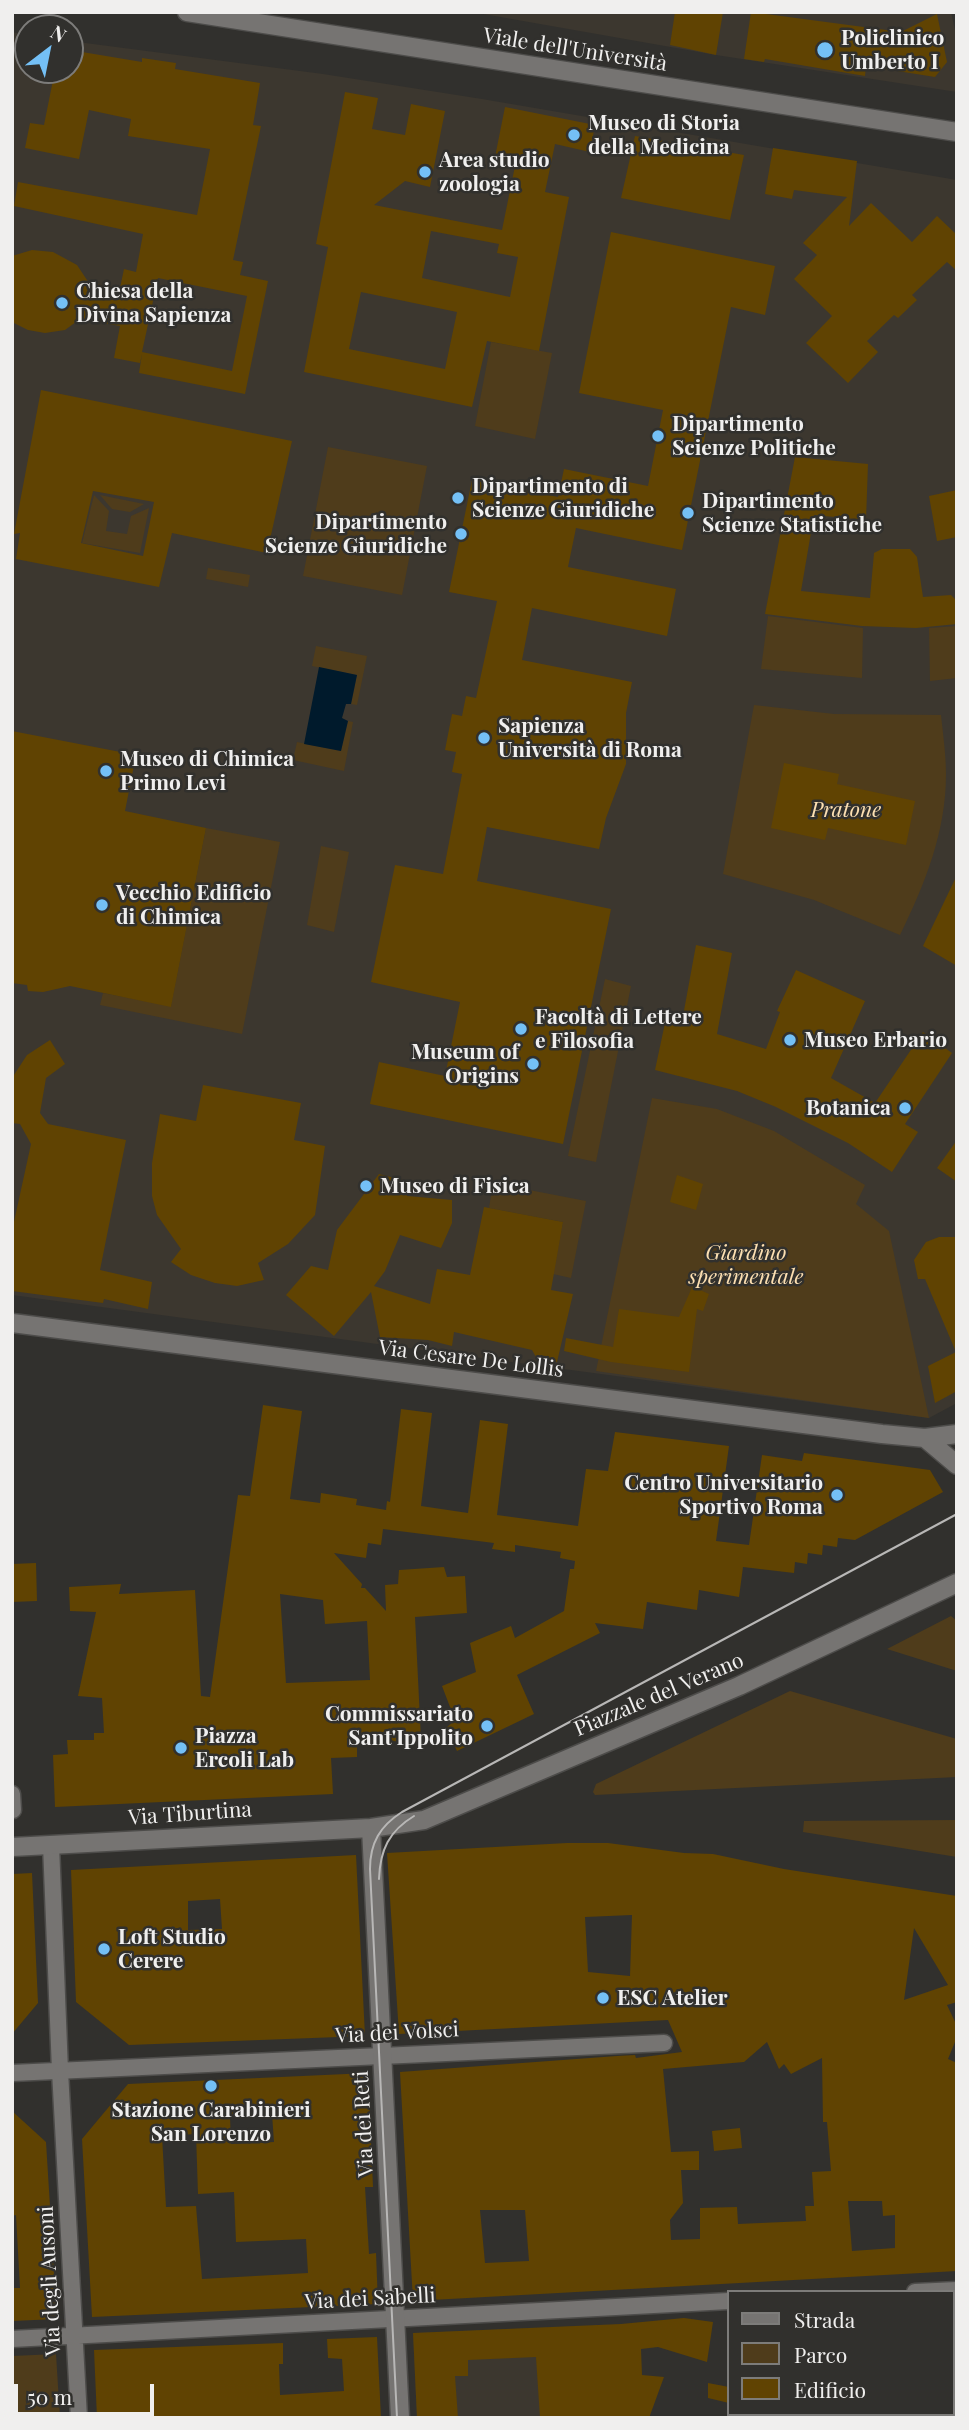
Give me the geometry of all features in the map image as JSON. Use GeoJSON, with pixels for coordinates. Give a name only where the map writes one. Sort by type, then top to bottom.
{"type":"FeatureCollection","features":[{"type":"Feature","properties":{"kind":"main road","name":"Viale dell'Università"},"geometry":{"type":"LineString","coordinates":[[187,12],[957,132]]}},
{"type":"Feature","properties":{"kind":"main road","name":"Via Cesare De Lollis"},"geometry":{"type":"LineString","coordinates":[[12,1324],[925,1438]]}},
{"type":"Feature","properties":{"kind":"main road"},"geometry":{"type":"LineString","coordinates":[[925,1438],[957,1434]]}},
{"type":"Feature","properties":{"kind":"main road"},"geometry":{"type":"LineString","coordinates":[[925,1438],[957,1465]]}},
{"type":"Feature","properties":{"kind":"main road","name":"Piazzale del Verano"},"geometry":{"type":"LineString","coordinates":[[371,1828],[424,1820],[441,1814],[773,1670],[957,1583]]}},
{"type":"Feature","properties":{"kind":"main road","name":"Via Tiburtina"},"geometry":{"type":"LineString","coordinates":[[12,1847],[371,1828]]}},
{"type":"Feature","properties":{"kind":"main road","name":"Via dei Reti"},"geometry":{"type":"LineString","coordinates":[[371,1828],[401,2418]]}},
{"type":"Feature","properties":{"kind":"street"},"geometry":{"type":"LineString","coordinates":[[12,1794],[13,1810]]}},
{"type":"Feature","properties":{"kind":"street","name":"Via degli Ausoni"},"geometry":{"type":"LineString","coordinates":[[51,1845],[79,2418]]}},
{"type":"Feature","properties":{"kind":"street","name":"Via dei Volsci"},"geometry":{"type":"LineString","coordinates":[[12,2073],[664,2043]]}},
{"type":"Feature","properties":{"kind":"street","name":"Via dei Sabelli"},"geometry":{"type":"LineString","coordinates":[[12,2339],[727,2301]]}},
{"type":"Feature","properties":{"kind":"shaded area","name":"Policlinico Umberto I"},"geometry":{"type":"Polygon","coordinates":[[[472,12],[951,12],[957,39],[957,92],[716,55],[472,12]]]}},
{"type":"Feature","properties":{"kind":"shaded area","name":"Sapienza Università di Roma"},"geometry":{"type":"Polygon","coordinates":[[[12,32],[14,84],[84,84],[84,43],[323,74],[957,180],[957,1403],[929,1418],[12,1295],[12,32]]]}},
{"type":"Feature","properties":{"kind":"shaded area"},"geometry":{"type":"Polygon","coordinates":[[[584,2326],[591,2418],[417,2418],[413,2333],[584,2326]]]}},
{"type":"Feature","properties":{"kind":"green space"},"geometry":{"type":"Polygon","coordinates":[[[491,342],[552,353],[535,439],[475,426],[491,342]]]}},
{"type":"Feature","properties":{"kind":"green space"},"geometry":{"type":"Polygon","coordinates":[[[328,447],[427,466],[402,595],[303,576],[328,447]]]}},
{"type":"Feature","properties":{"kind":"green space"},"geometry":{"type":"Polygon","coordinates":[[[94,495],[109,511],[106,531],[127,534],[131,516],[149,508],[140,553],[82,543],[94,495]]]}},
{"type":"Feature","properties":{"kind":"green space"},"geometry":{"type":"Polygon","coordinates":[[[100,495],[144,504],[130,512],[112,509],[100,495]]]}},
{"type":"Feature","properties":{"kind":"green space"},"geometry":{"type":"Polygon","coordinates":[[[208,568],[250,575],[248,587],[206,579],[208,568]]]}},
{"type":"Feature","properties":{"kind":"green space"},"geometry":{"type":"Polygon","coordinates":[[[768,616],[863,628],[862,678],[761,669],[768,616]]]}},
{"type":"Feature","properties":{"kind":"green space"},"geometry":{"type":"Polygon","coordinates":[[[957,626],[957,678],[930,681],[929,628],[957,626]]]}},
{"type":"Feature","properties":{"kind":"green space"},"geometry":{"type":"Polygon","coordinates":[[[316,646],[367,656],[357,705],[351,704],[357,675],[312,666],[316,646]]]}},
{"type":"Feature","properties":{"kind":"green space","name":"Pratone"},"geometry":{"type":"Polygon","coordinates":[[[754,705],[834,714],[941,715],[946,774],[942,816],[926,877],[900,935],[814,900],[723,874],[754,705]]]}},
{"type":"Feature","properties":{"kind":"green space"},"geometry":{"type":"Polygon","coordinates":[[[348,721],[353,722],[344,771],[293,760],[297,742],[341,751],[348,721]]]}},
{"type":"Feature","properties":{"kind":"green space"},"geometry":{"type":"Polygon","coordinates":[[[206,828],[280,842],[242,1034],[100,1005],[103,993],[171,1006],[206,828]]]}},
{"type":"Feature","properties":{"kind":"green space"},"geometry":{"type":"Polygon","coordinates":[[[321,846],[349,852],[334,932],[307,925],[321,846]]]}},
{"type":"Feature","properties":{"kind":"green space"},"geometry":{"type":"Polygon","coordinates":[[[605,979],[631,986],[596,1162],[568,1156],[605,979]]]}},
{"type":"Feature","properties":{"kind":"green space","name":"Giardino sperimentale"},"geometry":{"type":"Polygon","coordinates":[[[652,1098],[717,1109],[774,1131],[865,1185],[856,1204],[889,1231],[929,1418],[596,1371],[652,1098]]]}},
{"type":"Feature","properties":{"kind":"green space"},"geometry":{"type":"Polygon","coordinates":[[[493,1183],[586,1201],[571,1278],[553,1274],[563,1222],[489,1208],[493,1183]]]}},
{"type":"Feature","properties":{"kind":"green space"},"geometry":{"type":"Polygon","coordinates":[[[951,1616],[957,1621],[957,1671],[887,1649],[951,1616]]]}},
{"type":"Feature","properties":{"kind":"green space"},"geometry":{"type":"Polygon","coordinates":[[[790,1691],[957,1739],[957,1777],[595,1795],[593,1792],[596,1784],[790,1691]]]}},
{"type":"Feature","properties":{"kind":"green space"},"geometry":{"type":"Polygon","coordinates":[[[957,1820],[957,1857],[803,1832],[804,1821],[957,1820]]]}},
{"type":"Feature","properties":{"kind":"green space"},"geometry":{"type":"Polygon","coordinates":[[[56,2354],[60,2418],[12,2418],[12,2356],[56,2354]]]}},
{"type":"Feature","properties":{"kind":"water"},"geometry":{"type":"Polygon","coordinates":[[[319,667],[357,675],[351,704],[346,704],[342,718],[348,721],[341,751],[304,744],[319,667]]]}},
{"type":"Feature","properties":{"kind":"building"},"geometry":{"type":"Polygon","coordinates":[[[675,12],[723,12],[716,55],[670,45],[675,12]]]}},
{"type":"Feature","properties":{"kind":"building"},"geometry":{"type":"Polygon","coordinates":[[[751,12],[901,32],[937,14],[947,62],[935,77],[866,66],[865,76],[765,59],[764,62],[744,59],[751,12]]]}},
{"type":"Feature","properties":{"kind":"building"},"geometry":{"type":"Polygon","coordinates":[[[84,52],[142,62],[142,58],[176,63],[175,69],[260,83],[253,125],[261,126],[233,260],[243,262],[240,275],[268,281],[245,394],[139,373],[142,354],[140,363],[114,358],[120,326],[80,319],[65,330],[45,333],[28,330],[12,322],[12,256],[32,250],[53,252],[77,265],[89,283],[120,288],[124,269],[136,272],[143,234],[14,206],[18,182],[197,215],[210,149],[128,136],[131,119],[89,110],[79,159],[25,148],[30,123],[44,125],[52,84],[84,84],[84,52]],[[158,278],[142,352],[232,371],[247,296],[158,278]]]}},
{"type":"Feature","properties":{"kind":"building"},"geometry":{"type":"Polygon","coordinates":[[[345,92],[378,98],[372,129],[405,135],[411,104],[445,111],[430,187],[405,181],[374,205],[502,230],[516,161],[495,157],[505,107],[595,125],[590,152],[555,144],[545,192],[569,197],[539,351],[487,341],[472,407],[304,372],[328,247],[316,244],[345,92]],[[431,231],[422,278],[510,297],[518,257],[497,253],[499,244],[431,231]],[[361,292],[349,349],[445,369],[457,312],[361,292]]]}},
{"type":"Feature","properties":{"kind":"building"},"geometry":{"type":"Polygon","coordinates":[[[635,136],[744,155],[730,220],[621,198],[635,136]]]}},
{"type":"Feature","properties":{"kind":"building"},"geometry":{"type":"Polygon","coordinates":[[[773,148],[857,161],[849,226],[871,203],[912,242],[937,216],[957,235],[957,271],[947,262],[912,295],[917,300],[898,318],[894,315],[867,341],[878,352],[848,383],[806,343],[832,316],[794,279],[817,255],[803,243],[847,197],[794,190],[792,199],[765,194],[773,148]]]}},
{"type":"Feature","properties":{"kind":"building"},"geometry":{"type":"Polygon","coordinates":[[[611,232],[775,266],[765,315],[731,307],[682,550],[576,528],[568,567],[676,589],[667,636],[532,608],[522,660],[632,682],[626,713],[626,764],[606,818],[599,849],[487,827],[477,881],[611,909],[563,1144],[370,1104],[379,1062],[445,1076],[460,1002],[371,982],[395,865],[443,874],[462,774],[452,772],[456,752],[445,750],[452,714],[462,716],[466,696],[476,698],[497,601],[449,592],[472,480],[558,497],[564,469],[648,486],[663,410],[579,393],[611,232]]]}},
{"type":"Feature","properties":{"kind":"building"},"geometry":{"type":"Polygon","coordinates":[[[41,390],[292,441],[267,553],[172,533],[159,587],[16,559],[20,533],[14,534],[41,390]],[[93,491],[81,543],[143,556],[154,502],[93,491]]]}},
{"type":"Feature","properties":{"kind":"building"},"geometry":{"type":"Polygon","coordinates":[[[795,457],[868,464],[866,520],[814,515],[801,591],[870,598],[874,553],[882,549],[910,549],[917,557],[923,597],[951,595],[957,601],[957,624],[916,628],[862,626],[765,614],[795,457]]]}},
{"type":"Feature","properties":{"kind":"building"},"geometry":{"type":"Polygon","coordinates":[[[957,490],[957,537],[937,541],[929,496],[957,490]]]}},
{"type":"Feature","properties":{"kind":"building","name":"Vecchio Edificio di Chimica"},"geometry":{"type":"Polygon","coordinates":[[[12,731],[136,755],[125,811],[206,828],[171,1007],[70,986],[43,992],[28,991],[27,985],[12,983],[12,731]]]}},
{"type":"Feature","properties":{"kind":"building"},"geometry":{"type":"Polygon","coordinates":[[[784,763],[839,774],[837,784],[915,801],[906,845],[828,828],[825,840],[771,828],[784,763]]]}},
{"type":"Feature","properties":{"kind":"building"},"geometry":{"type":"Polygon","coordinates":[[[957,875],[957,966],[923,946],[957,875]]]}},
{"type":"Feature","properties":{"kind":"building"},"geometry":{"type":"Polygon","coordinates":[[[696,945],[732,953],[717,1034],[766,1049],[780,1012],[777,1011],[796,970],[865,1001],[831,1078],[875,1103],[923,1032],[952,1053],[905,1124],[918,1132],[892,1172],[848,1143],[776,1107],[737,1091],[655,1070],[665,1023],[681,1027],[696,945]]]}},
{"type":"Feature","properties":{"kind":"building"},"geometry":{"type":"Polygon","coordinates":[[[50,1040],[65,1064],[46,1078],[40,1113],[48,1124],[126,1140],[100,1270],[152,1282],[148,1309],[104,1299],[103,1303],[12,1291],[12,1231],[31,1144],[20,1124],[12,1123],[12,1078],[27,1055],[50,1040]]]}},
{"type":"Feature","properties":{"kind":"building"},"geometry":{"type":"Polygon","coordinates":[[[203,1085],[301,1103],[294,1140],[325,1146],[315,1215],[288,1244],[258,1263],[264,1280],[237,1286],[215,1283],[191,1275],[171,1262],[181,1249],[157,1215],[152,1196],[152,1163],[160,1114],[196,1121],[203,1085]]]}},
{"type":"Feature","properties":{"kind":"building"},"geometry":{"type":"Polygon","coordinates":[[[957,1140],[957,1182],[937,1168],[957,1140]]]}},
{"type":"Feature","properties":{"kind":"building"},"geometry":{"type":"Polygon","coordinates":[[[379,1174],[410,1182],[407,1196],[452,1200],[452,1223],[441,1248],[400,1235],[385,1271],[374,1286],[430,1304],[437,1269],[470,1275],[484,1207],[563,1222],[551,1290],[573,1294],[557,1362],[536,1357],[532,1350],[454,1332],[452,1346],[428,1340],[380,1337],[371,1292],[334,1336],[286,1295],[311,1266],[328,1270],[337,1230],[379,1174]]]}},
{"type":"Feature","properties":{"kind":"building"},"geometry":{"type":"Polygon","coordinates":[[[677,1175],[703,1184],[696,1210],[670,1202],[677,1175]]]}},
{"type":"Feature","properties":{"kind":"building"},"geometry":{"type":"Polygon","coordinates":[[[939,1237],[957,1237],[957,1391],[935,1403],[928,1366],[956,1352],[925,1279],[918,1279],[914,1260],[926,1242],[939,1237]]]}},
{"type":"Feature","properties":{"kind":"building"},"geometry":{"type":"Polygon","coordinates":[[[697,1276],[701,1277],[700,1290],[709,1294],[703,1311],[697,1309],[689,1372],[611,1362],[564,1351],[566,1338],[613,1347],[619,1309],[679,1317],[697,1276]]]}},
{"type":"Feature","properties":{"kind":"building"},"geometry":{"type":"Polygon","coordinates":[[[263,1405],[302,1411],[290,1499],[320,1503],[321,1493],[357,1499],[356,1505],[386,1510],[387,1501],[390,1502],[401,1409],[432,1413],[421,1506],[468,1513],[480,1420],[508,1424],[497,1515],[578,1526],[586,1469],[608,1471],[615,1432],[729,1446],[716,1541],[749,1545],[762,1455],[802,1461],[804,1453],[930,1470],[943,1492],[855,1540],[838,1538],[837,1547],[823,1545],[822,1555],[808,1553],[807,1564],[795,1562],[794,1573],[743,1567],[739,1597],[699,1590],[697,1610],[647,1602],[643,1629],[595,1623],[600,1633],[517,1675],[534,1714],[457,1751],[446,1728],[455,1720],[442,1686],[476,1672],[470,1643],[511,1626],[515,1638],[564,1611],[570,1569],[574,1569],[575,1561],[560,1558],[561,1552],[515,1545],[515,1552],[492,1549],[494,1543],[383,1529],[381,1545],[368,1543],[366,1558],[334,1553],[362,1584],[361,1588],[365,1588],[386,1611],[385,1585],[398,1584],[399,1570],[444,1567],[447,1577],[465,1576],[467,1613],[415,1617],[421,1740],[357,1743],[357,1757],[331,1758],[333,1794],[55,1807],[53,1755],[68,1754],[67,1740],[94,1740],[94,1733],[104,1733],[102,1698],[78,1696],[96,1612],[70,1611],[69,1587],[121,1584],[119,1594],[195,1590],[201,1696],[210,1697],[238,1495],[250,1496],[263,1405]],[[280,1594],[286,1683],[370,1680],[367,1621],[325,1624],[323,1600],[280,1594]]]}},
{"type":"Feature","properties":{"kind":"building"},"geometry":{"type":"Polygon","coordinates":[[[36,1563],[37,1601],[12,1602],[12,1564],[36,1563]]]}},
{"type":"Feature","properties":{"kind":"building"},"geometry":{"type":"Polygon","coordinates":[[[608,1843],[713,1854],[784,1869],[957,1896],[957,2002],[947,2005],[957,2026],[957,2037],[948,2059],[957,2063],[957,2271],[413,2301],[400,2072],[617,2056],[635,2055],[636,2058],[682,2052],[668,2020],[399,2034],[387,1853],[608,1843]],[[632,1915],[585,1917],[588,1972],[630,1976],[632,1915]],[[914,1928],[904,2000],[948,1985],[914,1928]],[[767,2042],[744,2062],[663,2069],[671,2152],[699,2151],[699,2170],[681,2170],[683,2203],[670,2220],[671,2240],[700,2239],[700,2208],[737,2207],[738,2224],[806,2221],[805,2206],[814,2206],[812,2172],[831,2171],[827,2122],[823,2122],[822,2058],[791,2074],[784,2064],[779,2069],[767,2042]],[[848,2201],[852,2251],[895,2248],[895,2215],[883,2216],[882,2201],[848,2201]],[[480,2210],[485,2263],[529,2261],[525,2210],[480,2210]]]}},
{"type":"Feature","properties":{"kind":"building"},"geometry":{"type":"Polygon","coordinates":[[[356,1855],[365,2036],[129,2045],[76,2002],[71,1870],[356,1855]],[[220,1899],[188,1901],[188,1930],[222,1929],[220,1899]]]}},
{"type":"Feature","properties":{"kind":"building"},"geometry":{"type":"Polygon","coordinates":[[[32,1873],[38,2003],[12,2034],[12,1874],[32,1873]]]}},
{"type":"Feature","properties":{"kind":"building"},"geometry":{"type":"Polygon","coordinates":[[[368,2073],[373,2187],[365,2187],[369,2254],[376,2253],[378,2304],[92,2317],[82,2139],[128,2084],[368,2073]],[[272,2114],[230,2116],[231,2144],[274,2142],[272,2114]],[[196,2134],[162,2136],[166,2207],[196,2206],[202,2279],[308,2273],[306,2239],[236,2242],[234,2192],[198,2194],[196,2134]]]}},
{"type":"Feature","properties":{"kind":"building"},"geometry":{"type":"Polygon","coordinates":[[[12,2111],[46,2142],[57,2319],[12,2321],[12,2288],[20,2288],[16,2215],[12,2216],[12,2111]]]}},
{"type":"Feature","properties":{"kind":"building"},"geometry":{"type":"Polygon","coordinates":[[[740,2128],[742,2148],[714,2151],[712,2131],[740,2128]]]}},
{"type":"Feature","properties":{"kind":"building"},"geometry":{"type":"Polygon","coordinates":[[[684,2318],[713,2322],[707,2362],[658,2347],[641,2349],[642,2375],[664,2377],[649,2418],[540,2418],[536,2357],[468,2360],[468,2376],[455,2376],[458,2418],[417,2418],[413,2333],[621,2324],[684,2318]]]}},
{"type":"Feature","properties":{"kind":"building"},"geometry":{"type":"Polygon","coordinates":[[[377,2337],[381,2418],[97,2418],[94,2350],[283,2343],[283,2364],[279,2364],[280,2395],[344,2391],[342,2359],[328,2358],[327,2339],[377,2337]]]}},
{"type":"Feature","properties":{"kind":"building"},"geometry":{"type":"Polygon","coordinates":[[[708,2383],[727,2387],[727,2403],[708,2398],[708,2383]]]}},
{"type":"Feature","properties":{"kind":"tram line"},"geometry":{"type":"LineString","coordinates":[[397,2418],[370,1869],[374,1843],[382,1829],[402,1812],[957,1514]]}},
{"type":"Feature","properties":{"kind":"tram line"},"geometry":{"type":"LineString","coordinates":[[379,1879],[381,1859],[388,1842],[398,1828],[414,1816]]}},
{"type":"Feature","properties":{"kind":"place","name":"Policlinico Umberto I"},"geometry":{"type":"Point","coordinates":[825,50]}},
{"type":"Feature","properties":{"kind":"place","name":"Museo di Storia della Medicina"},"geometry":{"type":"Point","coordinates":[574,135]}},
{"type":"Feature","properties":{"kind":"place","name":"Area studio zoologia"},"geometry":{"type":"Point","coordinates":[425,172]}},
{"type":"Feature","properties":{"kind":"place","name":"Chiesa della Divina Sapienza"},"geometry":{"type":"Point","coordinates":[62,303]}},
{"type":"Feature","properties":{"kind":"place","name":"Dipartimento Scienze Politiche"},"geometry":{"type":"Point","coordinates":[658,436]}},
{"type":"Feature","properties":{"kind":"place","name":"Dipartimento di Scienze Giuridiche"},"geometry":{"type":"Point","coordinates":[458,498]}},
{"type":"Feature","properties":{"kind":"place","name":"Dipartimento Scienze Statistiche"},"geometry":{"type":"Point","coordinates":[688,513]}},
{"type":"Feature","properties":{"kind":"place","name":"Dipartimento Scienze Giuridiche"},"geometry":{"type":"Point","coordinates":[461,534]}},
{"type":"Feature","properties":{"kind":"place","name":"Sapienza Università di Roma"},"geometry":{"type":"Point","coordinates":[484,738]}},
{"type":"Feature","properties":{"kind":"place","name":"Museo di Chimica Primo Levi"},"geometry":{"type":"Point","coordinates":[106,771]}},
{"type":"Feature","properties":{"kind":"place","name":"Vecchio Edificio di Chimica"},"geometry":{"type":"Point","coordinates":[102,905]}},
{"type":"Feature","properties":{"kind":"place","name":"Facoltà di Lettere e Filosofia"},"geometry":{"type":"Point","coordinates":[521,1029]}},
{"type":"Feature","properties":{"kind":"place","name":"Museo Erbario"},"geometry":{"type":"Point","coordinates":[790,1040]}},
{"type":"Feature","properties":{"kind":"place","name":"Museum of Origins"},"geometry":{"type":"Point","coordinates":[533,1064]}},
{"type":"Feature","properties":{"kind":"place","name":"Botanica"},"geometry":{"type":"Point","coordinates":[905,1108]}},
{"type":"Feature","properties":{"kind":"place","name":"Museo di Fisica"},"geometry":{"type":"Point","coordinates":[366,1186]}},
{"type":"Feature","properties":{"kind":"place","name":"Centro Universitario Sportivo Roma"},"geometry":{"type":"Point","coordinates":[837,1495]}},
{"type":"Feature","properties":{"kind":"place","name":"Commissariato Sant'Ippolito"},"geometry":{"type":"Point","coordinates":[487,1726]}},
{"type":"Feature","properties":{"kind":"place","name":"Piazza Ercoli Lab"},"geometry":{"type":"Point","coordinates":[181,1748]}},
{"type":"Feature","properties":{"kind":"place","name":"Loft Studio Cerere"},"geometry":{"type":"Point","coordinates":[104,1949]}},
{"type":"Feature","properties":{"kind":"place","name":"ESC Atelier"},"geometry":{"type":"Point","coordinates":[603,1998]}},
{"type":"Feature","properties":{"kind":"place","name":"Stazione Carabinieri San Lorenzo"},"geometry":{"type":"Point","coordinates":[211,2086]}}]}
